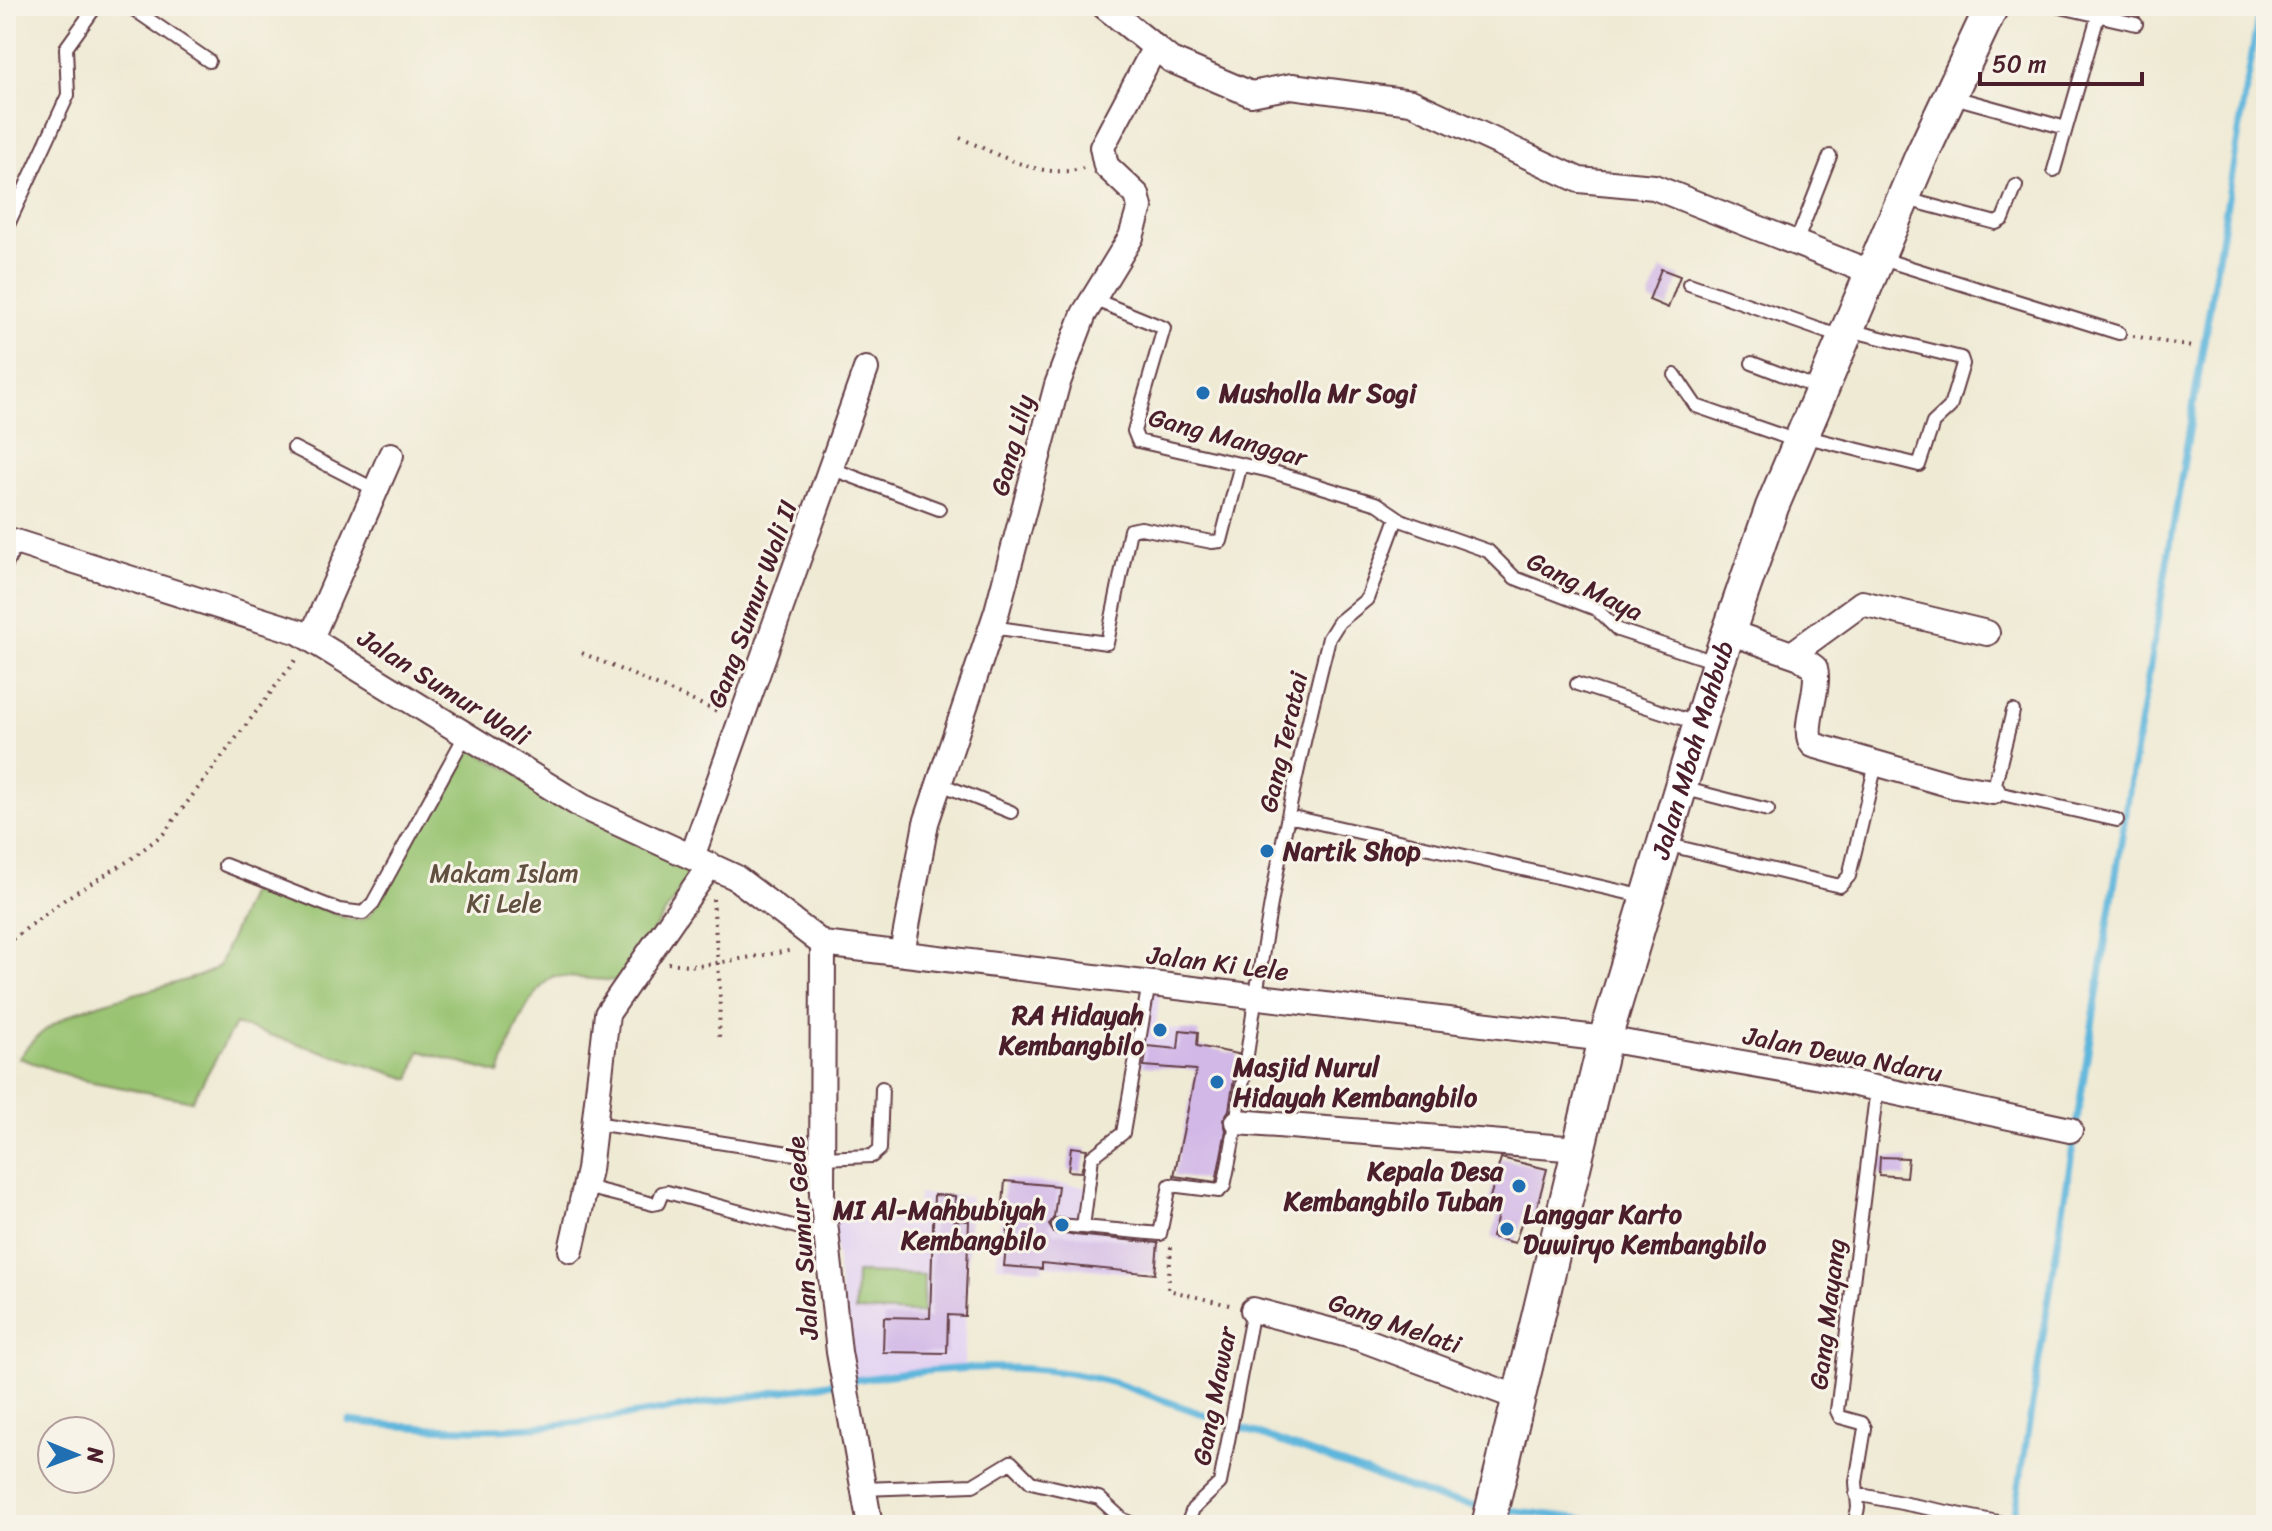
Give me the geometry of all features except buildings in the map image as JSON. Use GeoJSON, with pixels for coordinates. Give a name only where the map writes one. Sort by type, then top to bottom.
{"type":"FeatureCollection","features":[{"type":"Feature","properties":{"kind":"street"},"geometry":{"type":"LineString","coordinates":[[1104,6],[1171,60],[1251,94],[1292,86],[1411,102],[1579,180],[1654,187],[1796,243],[1876,265]]}},
{"type":"Feature","properties":{"kind":"street","name":"Jalan Mbah Mahbub"},"geometry":{"type":"LineString","coordinates":[[1491,1513],[1516,1397],[1605,1039],[1718,663],[1772,507],[1904,198],[1992,6]]}},
{"type":"Feature","properties":{"kind":"street"},"geometry":{"type":"LineString","coordinates":[[1103,161],[1102,147],[1108,132],[1155,47]]}},
{"type":"Feature","properties":{"kind":"street","name":"Gang Lily"},"geometry":{"type":"LineString","coordinates":[[902,953],[923,834],[991,627],[1057,385],[1079,325],[1124,250],[1140,207],[1133,191],[1103,161]]}},
{"type":"Feature","properties":{"kind":"street","name":"Gang Sumur Wali II"},"geometry":{"type":"LineString","coordinates":[[571,1250],[586,1187],[606,1020],[701,861],[740,721],[866,369]]}},
{"type":"Feature","properties":{"kind":"street"},"geometry":{"type":"LineString","coordinates":[[311,638],[391,455]]}},
{"type":"Feature","properties":{"kind":"street","name":"Jalan Sumur Wali"},"geometry":{"type":"LineString","coordinates":[[11,541],[269,620],[311,638],[600,816],[744,883],[823,944]]}},
{"type":"Feature","properties":{"kind":"street"},"geometry":{"type":"LineString","coordinates":[[1792,654],[1862,603],[1987,633]]}},
{"type":"Feature","properties":{"kind":"street"},"geometry":{"type":"LineString","coordinates":[[1729,632],[1808,661],[1816,671],[1810,742],[1955,786],[1993,792]]}},
{"type":"Feature","properties":{"kind":"street","name":"Jalan Ki Lele"},"geometry":{"type":"LineString","coordinates":[[823,944],[1605,1039]]}},
{"type":"Feature","properties":{"kind":"street","name":"Jalan Sumur Gede"},"geometry":{"type":"LineString","coordinates":[[823,944],[821,1158],[826,1235],[844,1383],[870,1525]]}},
{"type":"Feature","properties":{"kind":"street","name":"Jalan Dewa Ndaru"},"geometry":{"type":"LineString","coordinates":[[1605,1039],[1877,1088],[2070,1130]]}},
{"type":"Feature","properties":{"kind":"street"},"geometry":{"type":"LineString","coordinates":[[1238,1122],[1578,1149]]}},
{"type":"Feature","properties":{"kind":"street","name":"Gang Melati"},"geometry":{"type":"LineString","coordinates":[[1253,1310],[1359,1338],[1516,1397]]}},
{"type":"Feature","properties":{"kind":"lane"},"geometry":{"type":"LineString","coordinates":[[6,229],[68,95],[66,48],[96,6]]}},
{"type":"Feature","properties":{"kind":"lane"},"geometry":{"type":"LineString","coordinates":[[129,6],[209,61]]}},
{"type":"Feature","properties":{"kind":"lane"},"geometry":{"type":"LineString","coordinates":[[2056,6],[2136,24]]}},
{"type":"Feature","properties":{"kind":"lane"},"geometry":{"type":"LineString","coordinates":[[2054,170],[2098,16]]}},
{"type":"Feature","properties":{"kind":"lane"},"geometry":{"type":"LineString","coordinates":[[1950,96],[2066,128]]}},
{"type":"Feature","properties":{"kind":"lane"},"geometry":{"type":"LineString","coordinates":[[1796,243],[1830,156]]}},
{"type":"Feature","properties":{"kind":"lane"},"geometry":{"type":"LineString","coordinates":[[1904,198],[1993,224],[2003,219],[2016,186]]}},
{"type":"Feature","properties":{"kind":"lane"},"geometry":{"type":"LineString","coordinates":[[1876,265],[2119,333]]}},
{"type":"Feature","properties":{"kind":"lane"},"geometry":{"type":"LineString","coordinates":[[1675,375],[1696,406],[1802,439],[1915,466],[1923,462],[1934,421],[1950,405],[1963,362],[1957,356],[1846,334],[1689,284]]}},
{"type":"Feature","properties":{"kind":"lane","name":"Gang Manggar"},"geometry":{"type":"LineString","coordinates":[[1093,299],[1164,328],[1134,431],[1136,440],[1334,489],[1381,506],[1397,518]]}},
{"type":"Feature","properties":{"kind":"lane"},"geometry":{"type":"LineString","coordinates":[[1752,363],[1822,390]]}},
{"type":"Feature","properties":{"kind":"lane"},"geometry":{"type":"LineString","coordinates":[[294,448],[376,490]]}},
{"type":"Feature","properties":{"kind":"lane"},"geometry":{"type":"LineString","coordinates":[[991,627],[1107,643],[1130,530],[1141,528],[1212,542],[1221,541],[1241,464]]}},
{"type":"Feature","properties":{"kind":"lane"},"geometry":{"type":"LineString","coordinates":[[830,468],[939,509]]}},
{"type":"Feature","properties":{"kind":"lane","name":"Gang Maya"},"geometry":{"type":"LineString","coordinates":[[1397,518],[1488,551],[1515,578],[1596,609],[1620,631],[1718,663]]}},
{"type":"Feature","properties":{"kind":"lane","name":"Gang Teratai"},"geometry":{"type":"LineString","coordinates":[[1161,1234],[1170,1185],[1219,1191],[1223,1188],[1238,1122],[1256,995],[1288,816],[1329,638],[1339,622],[1367,599],[1397,518]]}},
{"type":"Feature","properties":{"kind":"lane"},"geometry":{"type":"LineString","coordinates":[[6,565],[11,541]]}},
{"type":"Feature","properties":{"kind":"lane"},"geometry":{"type":"LineString","coordinates":[[1577,684],[1699,724]]}},
{"type":"Feature","properties":{"kind":"lane"},"geometry":{"type":"LineString","coordinates":[[2013,711],[1993,792],[2117,820]]}},
{"type":"Feature","properties":{"kind":"lane"},"geometry":{"type":"LineString","coordinates":[[225,865],[347,913],[363,913],[373,903],[466,734]]}},
{"type":"Feature","properties":{"kind":"lane"},"geometry":{"type":"LineString","coordinates":[[1662,843],[1840,886],[1849,876],[1876,764]]}},
{"type":"Feature","properties":{"kind":"lane"},"geometry":{"type":"LineString","coordinates":[[938,783],[1011,812]]}},
{"type":"Feature","properties":{"kind":"lane"},"geometry":{"type":"LineString","coordinates":[[1679,787],[1768,810]]}},
{"type":"Feature","properties":{"kind":"lane"},"geometry":{"type":"LineString","coordinates":[[1288,816],[1646,897]]}},
{"type":"Feature","properties":{"kind":"lane"},"geometry":{"type":"LineString","coordinates":[[1083,1227],[1092,1157],[1119,1138],[1124,1129],[1149,983]]}},
{"type":"Feature","properties":{"kind":"lane"},"geometry":{"type":"LineString","coordinates":[[595,1123],[821,1158],[877,1154],[882,1088]]}},
{"type":"Feature","properties":{"kind":"lane","name":"Gang Mayang"},"geometry":{"type":"LineString","coordinates":[[1854,1525],[1865,1428],[1862,1423],[1840,1417],[1837,1411],[1877,1088]]}},
{"type":"Feature","properties":{"kind":"lane"},"geometry":{"type":"LineString","coordinates":[[586,1187],[653,1204],[658,1203],[662,1193],[667,1192],[826,1235]]}},
{"type":"Feature","properties":{"kind":"lane"},"geometry":{"type":"LineString","coordinates":[[1058,1225],[1161,1234]]}},
{"type":"Feature","properties":{"kind":"lane","name":"Gang Mawar"},"geometry":{"type":"LineString","coordinates":[[1187,1525],[1193,1509],[1220,1483],[1253,1310]]}},
{"type":"Feature","properties":{"kind":"lane"},"geometry":{"type":"LineString","coordinates":[[863,1489],[973,1485],[1011,1462],[1031,1482],[1099,1498],[1122,1519],[1135,1525]]}},
{"type":"Feature","properties":{"kind":"lane"},"geometry":{"type":"LineString","coordinates":[[1856,1494],[2008,1524]]}},
{"type":"Feature","properties":{"kind":"path"},"geometry":{"type":"LineString","coordinates":[[960,138],[1041,170],[1065,172],[1103,161]]}},
{"type":"Feature","properties":{"kind":"path"},"geometry":{"type":"LineString","coordinates":[[2119,333],[2192,347]]}},
{"type":"Feature","properties":{"kind":"path"},"geometry":{"type":"LineString","coordinates":[[6,944],[68,897],[130,860],[164,833],[311,638]]}},
{"type":"Feature","properties":{"kind":"path"},"geometry":{"type":"LineString","coordinates":[[582,653],[740,721]]}},
{"type":"Feature","properties":{"kind":"path"},"geometry":{"type":"LineString","coordinates":[[701,861],[718,963],[719,1042]]}},
{"type":"Feature","properties":{"kind":"path"},"geometry":{"type":"LineString","coordinates":[[644,958],[687,965],[718,963],[823,944]]}},
{"type":"Feature","properties":{"kind":"path"},"geometry":{"type":"LineString","coordinates":[[1161,1234],[1171,1243],[1166,1285],[1170,1292],[1253,1310]]}},
{"type":"Feature","properties":{"kind":"shaded area","name":"RA Hidayah Kembangbilo"},"geometry":{"type":"Polygon","coordinates":[[[1152,988],[1160,989],[1156,1027],[1199,1032],[1196,1070],[1136,1065],[1152,988]]]}},
{"type":"Feature","properties":{"kind":"shaded area","name":"MI Al-Mahbubiyah Kembangbilo"},"geometry":{"type":"Polygon","coordinates":[[[1004,1178],[1092,1187],[1089,1221],[1160,1228],[1156,1276],[1044,1265],[1043,1270],[996,1266],[1004,1178]]]}},
{"type":"Feature","properties":{"kind":"shaded area"},"geometry":{"type":"Polygon","coordinates":[[[918,1194],[970,1196],[964,1368],[851,1381],[832,1216],[916,1219],[918,1194]]]}},
{"type":"Feature","properties":{"kind":"green space","name":"Makam Islam Ki Lele"},"geometry":{"type":"Polygon","coordinates":[[[467,747],[696,868],[618,981],[553,976],[543,985],[520,1020],[499,1074],[420,1051],[410,1079],[235,1024],[192,1101],[82,1080],[19,1058],[49,1027],[67,1016],[108,1001],[196,977],[219,966],[254,882],[348,919],[361,920],[370,915],[467,747]]]}},
{"type":"Feature","properties":{"kind":"green space"},"geometry":{"type":"Polygon","coordinates":[[[856,1273],[924,1275],[923,1313],[855,1311],[856,1273]]]}},
{"type":"Feature","properties":{"kind":"waterway"},"geometry":{"type":"LineString","coordinates":[[2013,1525],[2132,773],[2260,6]]}},
{"type":"Feature","properties":{"kind":"waterway"},"geometry":{"type":"LineString","coordinates":[[349,1421],[461,1429],[545,1426],[921,1372],[962,1368],[1042,1370],[1121,1385],[1440,1499],[1483,1507]]}},
{"type":"Feature","properties":{"kind":"waterway"},"geometry":{"type":"LineString","coordinates":[[1499,1509],[1636,1525]]}},
{"type":"Feature","properties":{"kind":"place","name":"Musholla Mr Sogi"},"geometry":{"type":"Point","coordinates":[1203,393]}},
{"type":"Feature","properties":{"kind":"place","name":"Nartik Shop"},"geometry":{"type":"Point","coordinates":[1267,851]}},
{"type":"Feature","properties":{"kind":"place","name":"RA Hidayah Kembangbilo"},"geometry":{"type":"Point","coordinates":[1160,1030]}},
{"type":"Feature","properties":{"kind":"place","name":"Masjid Nurul Hidayah Kembangbilo"},"geometry":{"type":"Point","coordinates":[1217,1082]}},
{"type":"Feature","properties":{"kind":"place","name":"Kepala Desa Kembangbilo Tuban"},"geometry":{"type":"Point","coordinates":[1519,1186]}},
{"type":"Feature","properties":{"kind":"place","name":"MI Al-Mahbubiyah Kembangbilo"},"geometry":{"type":"Point","coordinates":[1062,1225]}},
{"type":"Feature","properties":{"kind":"place","name":"Langgar Karto Duwiryo Kembangbilo"},"geometry":{"type":"Point","coordinates":[1507,1229]}}]}
